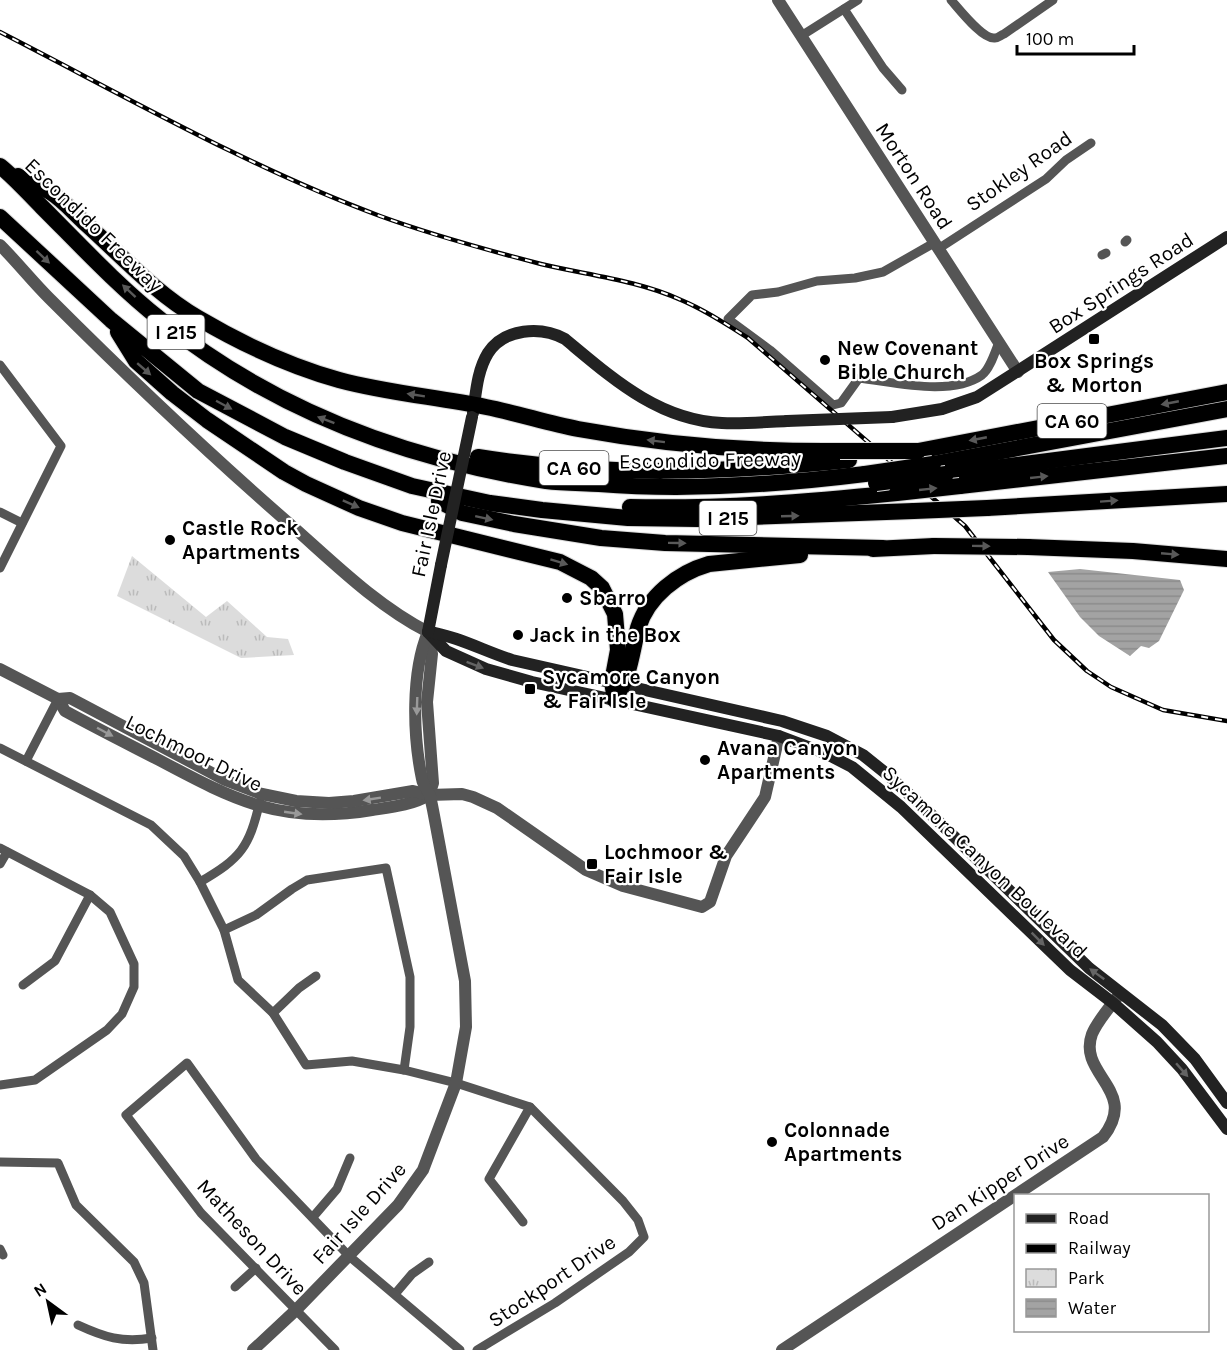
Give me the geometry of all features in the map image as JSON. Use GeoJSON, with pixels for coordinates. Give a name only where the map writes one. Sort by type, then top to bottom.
{"type":"FeatureCollection","features":[{"type":"Feature","properties":{"kind":"highway"},"geometry":{"type":"LineString","coordinates":[[3,168],[52,193],[152,285],[174,302],[249,346],[284,361],[340,380],[473,411],[687,445],[844,456]]}},
{"type":"Feature","properties":{"kind":"highway","name":"Escondido Freeway"},"geometry":{"type":"LineString","coordinates":[[3,168],[159,319],[204,353],[289,404],[310,414],[381,442],[476,468],[548,481],[644,488],[870,478],[939,469],[1227,409]]}},
{"type":"Feature","properties":{"kind":"highway","name":"I 215"},"geometry":{"type":"LineString","coordinates":[[0,217],[111,320],[198,391],[285,437],[412,486],[542,510],[628,518],[697,519],[987,508],[1227,494]]}},
{"type":"Feature","properties":{"kind":"highway"},"geometry":{"type":"LineString","coordinates":[[111,320],[136,362],[172,393],[217,427],[306,484],[359,508],[402,523],[560,562],[591,578],[602,588],[615,614],[618,650],[616,689]]}},
{"type":"Feature","properties":{"kind":"highway","name":"CA 60"},"geometry":{"type":"LineString","coordinates":[[436,457],[478,457],[525,464],[653,472],[775,468],[844,456],[918,451],[1227,392]]}},
{"type":"Feature","properties":{"kind":"highway"},"geometry":{"type":"LineString","coordinates":[[939,469],[1227,438]]}},
{"type":"Feature","properties":{"kind":"highway"},"geometry":{"type":"LineString","coordinates":[[381,442],[447,466],[529,483],[610,493],[729,494],[870,478]]}},
{"type":"Feature","properties":{"kind":"highway"},"geometry":{"type":"LineString","coordinates":[[542,510],[581,504],[689,507],[764,504],[897,493],[1227,456]]}},
{"type":"Feature","properties":{"kind":"highway"},"geometry":{"type":"LineString","coordinates":[[412,486],[462,513],[601,538],[665,543],[883,548]]}},
{"type":"Feature","properties":{"kind":"highway"},"geometry":{"type":"LineString","coordinates":[[616,689],[627,675],[644,614],[660,592],[681,575],[696,568],[722,562],[933,546],[1133,551],[1227,559]]}},
{"type":"Feature","properties":{"kind":"main road","name":"Box Springs Road"},"geometry":{"type":"LineString","coordinates":[[473,411],[480,375],[489,352],[516,333],[543,330],[565,339],[636,396],[666,411],[700,420],[722,423],[892,417],[933,411],[963,403],[991,389],[1227,237]]}},
{"type":"Feature","properties":{"kind":"main road","name":"Fair Isle Drive"},"geometry":{"type":"LineString","coordinates":[[428,632],[473,411]]}},
{"type":"Feature","properties":{"kind":"main road","name":"Sycamore Canyon Boulevard"},"geometry":{"type":"LineString","coordinates":[[428,632],[447,635],[512,660],[779,736],[852,766],[881,789],[1070,970],[1150,1035],[1182,1069],[1227,1130]]}},
{"type":"Feature","properties":{"kind":"main road","name":"Sycamore Canyon Boulevard"},"geometry":{"type":"LineString","coordinates":[[428,632],[446,651],[486,669],[532,682],[616,689],[782,721],[827,736],[863,755],[921,805],[1089,968],[1162,1025],[1195,1059],[1227,1103]]}},
{"type":"Feature","properties":{"kind":"street","name":"Morton Road"},"geometry":{"type":"LineString","coordinates":[[778,0],[1018,372]]}},
{"type":"Feature","properties":{"kind":"street"},"geometry":{"type":"LineString","coordinates":[[801,36],[858,0]]}},
{"type":"Feature","properties":{"kind":"street"},"geometry":{"type":"LineString","coordinates":[[951,0],[981,32],[987,37],[995,38],[1053,0]]}},
{"type":"Feature","properties":{"kind":"street"},"geometry":{"type":"LineString","coordinates":[[844,9],[883,68],[902,90]]}},
{"type":"Feature","properties":{"kind":"street","name":"Stokley Road"},"geometry":{"type":"LineString","coordinates":[[999,342],[984,374],[963,384],[944,387],[859,378],[841,403],[833,405],[770,350],[728,319],[752,295],[778,292],[817,281],[855,278],[883,272],[936,246],[1046,179],[1066,160],[1091,143]]}},
{"type":"Feature","properties":{"kind":"street","name":"Sycamore Canyon Boulevard"},"geometry":{"type":"LineString","coordinates":[[0,245],[111,360],[240,481],[363,590],[428,632]]}},
{"type":"Feature","properties":{"kind":"street"},"geometry":{"type":"LineString","coordinates":[[0,365],[60,446],[0,568]]}},
{"type":"Feature","properties":{"kind":"street"},"geometry":{"type":"LineString","coordinates":[[0,512],[22,523]]}},
{"type":"Feature","properties":{"kind":"street","name":"Fair Isle Drive"},"geometry":{"type":"LineString","coordinates":[[253,1350],[296,1311],[398,1205],[423,1170],[456,1083],[466,1027],[465,981],[429,795],[422,782],[416,729],[418,669],[422,647],[428,632]]}},
{"type":"Feature","properties":{"kind":"street","name":"Lochmoor Drive"},"geometry":{"type":"LineString","coordinates":[[0,669],[58,699],[70,698],[260,800],[303,815],[343,814],[418,802],[429,795],[462,794],[485,801],[508,822],[586,870],[623,885],[702,907],[710,902],[726,856],[765,797],[779,736]]}},
{"type":"Feature","properties":{"kind":"street"},"geometry":{"type":"LineString","coordinates":[[26,761],[58,699]]}},
{"type":"Feature","properties":{"kind":"street"},"geometry":{"type":"LineString","coordinates":[[0,748],[151,825],[184,856],[224,930],[238,980],[273,1013],[306,1065],[352,1061],[404,1070],[456,1083],[530,1107],[489,1179],[523,1222]]}},
{"type":"Feature","properties":{"kind":"street"},"geometry":{"type":"LineString","coordinates":[[200,882],[225,867],[242,851],[250,836],[260,800]]}},
{"type":"Feature","properties":{"kind":"street"},"geometry":{"type":"LineString","coordinates":[[0,864],[4,850],[90,895],[110,912],[134,964],[134,987],[122,1014],[107,1030],[35,1080],[0,1085]]}},
{"type":"Feature","properties":{"kind":"street"},"geometry":{"type":"LineString","coordinates":[[224,930],[256,915],[307,880],[386,868],[410,977],[410,1027],[404,1070]]}},
{"type":"Feature","properties":{"kind":"street"},"geometry":{"type":"LineString","coordinates":[[23,985],[55,961],[90,895]]}},
{"type":"Feature","properties":{"kind":"street"},"geometry":{"type":"LineString","coordinates":[[273,1013],[299,988],[316,976]]}},
{"type":"Feature","properties":{"kind":"street","name":"Dan Kipper Drive"},"geometry":{"type":"LineString","coordinates":[[1017,1194],[1103,1137],[1113,1121],[1116,1110],[1112,1095],[1092,1060],[1090,1042],[1096,1027],[1121,992]]}},
{"type":"Feature","properties":{"kind":"street","name":"Matheson Drive"},"geometry":{"type":"LineString","coordinates":[[313,1217],[256,1159],[187,1063],[126,1115],[201,1213],[335,1350]]}},
{"type":"Feature","properties":{"kind":"street","name":"Stockport Drive"},"geometry":{"type":"LineString","coordinates":[[477,1350],[555,1303],[629,1252],[644,1237],[638,1220],[623,1201],[530,1107]]}},
{"type":"Feature","properties":{"kind":"street"},"geometry":{"type":"LineString","coordinates":[[350,1158],[337,1189],[313,1217],[349,1256],[460,1350]]}},
{"type":"Feature","properties":{"kind":"street"},"geometry":{"type":"LineString","coordinates":[[0,1162],[57,1163],[76,1205],[134,1262],[144,1283],[153,1350]]}},
{"type":"Feature","properties":{"kind":"street","name":"Dan Kipper Drive"},"geometry":{"type":"LineString","coordinates":[[782,1350],[1014,1196]]}},
{"type":"Feature","properties":{"kind":"street"},"geometry":{"type":"LineString","coordinates":[[394,1294],[412,1274],[429,1262]]}},
{"type":"Feature","properties":{"kind":"street"},"geometry":{"type":"LineString","coordinates":[[236,1287],[256,1268]]}},
{"type":"Feature","properties":{"kind":"street"},"geometry":{"type":"LineString","coordinates":[[78,1325],[106,1338],[140,1340],[152,1338]]}},
{"type":"Feature","properties":{"kind":"green space"},"geometry":{"type":"Polygon","coordinates":[[[132,556],[206,617],[227,601],[267,637],[288,639],[294,655],[241,658],[117,596],[132,556]]]}},
{"type":"Feature","properties":{"kind":"water"},"geometry":{"type":"Polygon","coordinates":[[[1080,569],[1180,580],[1184,590],[1159,641],[1149,648],[1141,646],[1130,656],[1099,636],[1080,617],[1048,572],[1080,569]]]}},
{"type":"Feature","properties":{"kind":"railway"},"geometry":{"type":"LineString","coordinates":[[0,32],[187,130],[331,197],[400,223],[460,242],[541,264],[647,287],[707,313],[748,338],[965,526],[1054,640],[1087,671],[1111,687],[1163,710],[1227,721]]}},
{"type":"Feature","properties":{"kind":"place","name":"Box Springs & Morton"},"geometry":{"type":"Point","coordinates":[1094,339]}},
{"type":"Feature","properties":{"kind":"place","name":"New Covenant Bible Church"},"geometry":{"type":"Point","coordinates":[825,360]}},
{"type":"Feature","properties":{"kind":"place","name":"Castle Rock Apartments"},"geometry":{"type":"Point","coordinates":[170,540]}},
{"type":"Feature","properties":{"kind":"place","name":"Sbarro"},"geometry":{"type":"Point","coordinates":[567,598]}},
{"type":"Feature","properties":{"kind":"place","name":"Jack in the Box"},"geometry":{"type":"Point","coordinates":[518,635]}},
{"type":"Feature","properties":{"kind":"place","name":"Sycamore Canyon & Fair Isle"},"geometry":{"type":"Point","coordinates":[530,689]}},
{"type":"Feature","properties":{"kind":"place","name":"Avana Canyon Apartments"},"geometry":{"type":"Point","coordinates":[705,760]}},
{"type":"Feature","properties":{"kind":"place","name":"Lochmoor & Fair Isle"},"geometry":{"type":"Point","coordinates":[592,864]}},
{"type":"Feature","properties":{"kind":"place","name":"Colonnade Apartments"},"geometry":{"type":"Point","coordinates":[772,1142]}}]}
